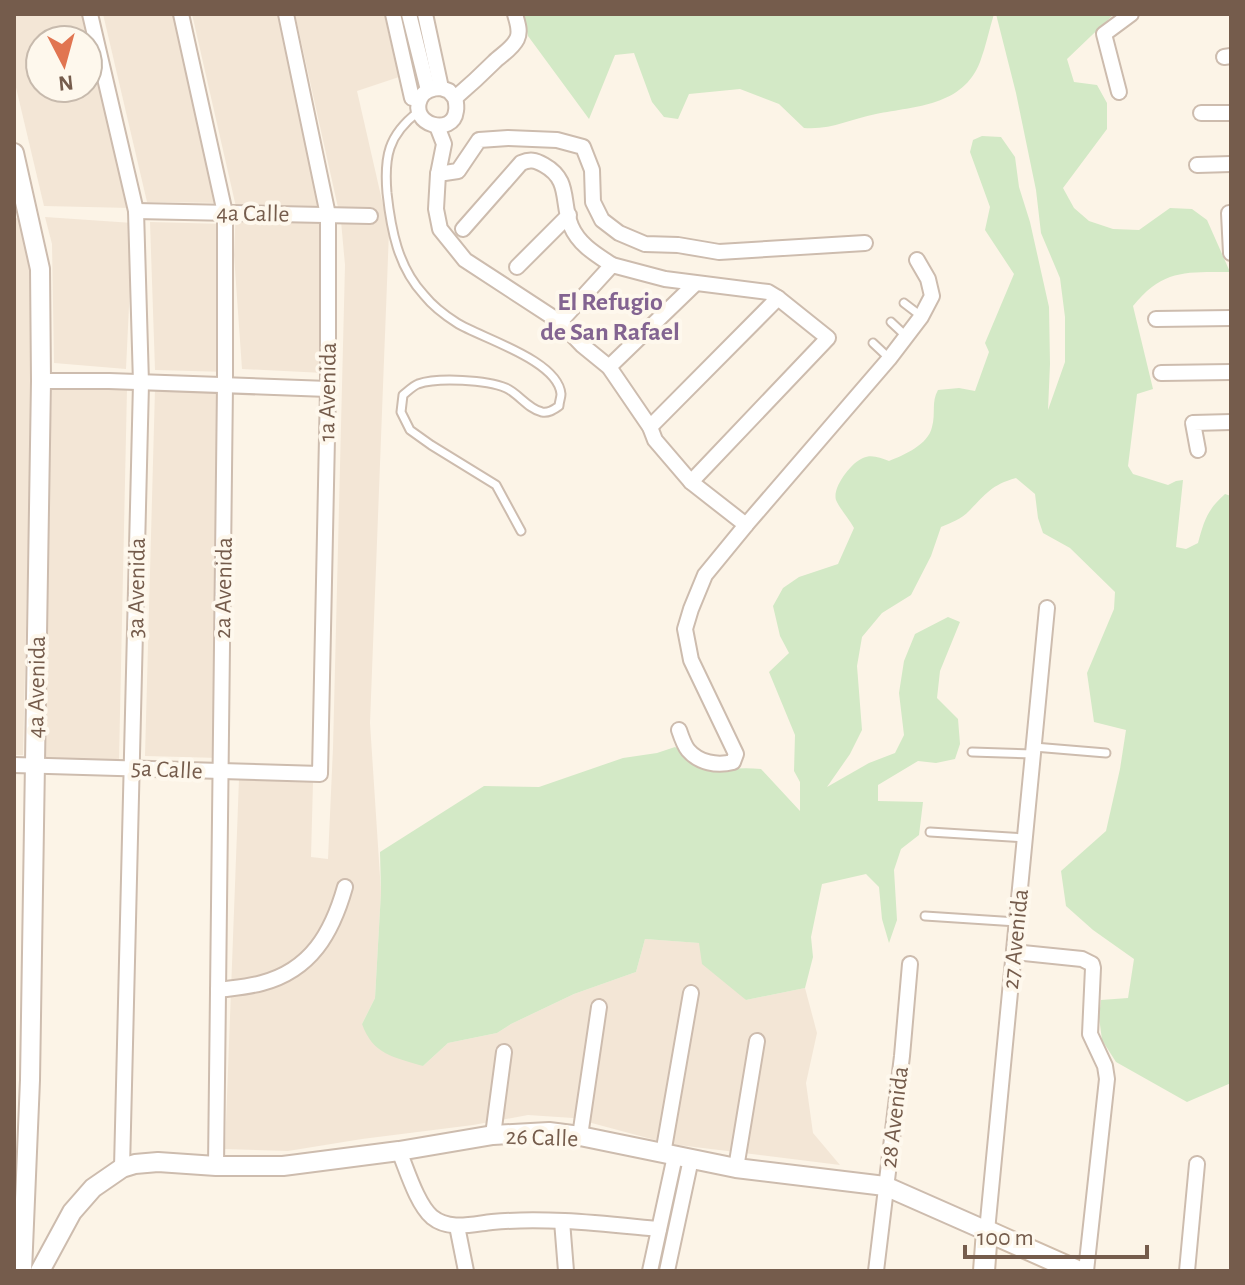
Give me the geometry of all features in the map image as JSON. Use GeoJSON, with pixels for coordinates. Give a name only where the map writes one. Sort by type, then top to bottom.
{"type":"FeatureCollection","features":[{"type":"Feature","properties":{"kind":"main road","name":"27 Avenida"},"geometry":{"type":"LineString","coordinates":[[984,1271],[987,1231]]}},
{"type":"Feature","properties":{"kind":"main road","name":"26 Calle"},"geometry":{"type":"LineString","coordinates":[[987,1231],[1077,1271]]}},
{"type":"Feature","properties":{"kind":"street","name":"3a Avenida"},"geometry":{"type":"LineString","coordinates":[[90,14],[136,211],[141,383],[122,1168]]}},
{"type":"Feature","properties":{"kind":"street","name":"2a Avenida"},"geometry":{"type":"LineString","coordinates":[[181,14],[225,213],[216,1166]]}},
{"type":"Feature","properties":{"kind":"street","name":"1a Avenida"},"geometry":{"type":"LineString","coordinates":[[286,14],[328,215],[328,389],[320,774]]}},
{"type":"Feature","properties":{"kind":"street"},"geometry":{"type":"LineString","coordinates":[[393,14],[415,105],[422,119],[429,124],[445,125],[456,113],[455,98],[449,91],[434,89],[415,105]]}},
{"type":"Feature","properties":{"kind":"street"},"geometry":{"type":"LineString","coordinates":[[409,14],[422,24],[434,89]]}},
{"type":"Feature","properties":{"kind":"street"},"geometry":{"type":"LineString","coordinates":[[455,98],[511,47],[518,37],[515,14]]}},
{"type":"Feature","properties":{"kind":"street"},"geometry":{"type":"LineString","coordinates":[[1119,92],[1104,34],[1131,14]]}},
{"type":"Feature","properties":{"kind":"street"},"geometry":{"type":"LineString","coordinates":[[1201,113],[1231,113]]}},
{"type":"Feature","properties":{"kind":"street"},"geometry":{"type":"LineString","coordinates":[[437,126],[444,144],[436,209],[440,229],[465,260],[560,322],[609,367],[650,427],[655,440],[691,482],[746,525]]}},
{"type":"Feature","properties":{"kind":"street"},"geometry":{"type":"LineString","coordinates":[[438,174],[458,171],[479,140],[557,140],[583,147],[592,170],[593,202],[602,220],[619,233],[645,244],[678,245],[719,252],[865,243]]}},
{"type":"Feature","properties":{"kind":"street","name":"4a Avenida"},"geometry":{"type":"LineString","coordinates":[[14,153],[20,211],[40,269],[41,381],[35,766],[22,1076],[19,1240],[22,1271]]}},
{"type":"Feature","properties":{"kind":"street"},"geometry":{"type":"LineString","coordinates":[[463,229],[521,163],[537,161],[554,170],[562,181],[571,227],[588,249],[612,265],[665,279],[768,292],[828,338],[691,482]]}},
{"type":"Feature","properties":{"kind":"street"},"geometry":{"type":"LineString","coordinates":[[1197,165],[1231,164]]}},
{"type":"Feature","properties":{"kind":"street","name":"4a Calle"},"geometry":{"type":"LineString","coordinates":[[136,211],[370,216]]}},
{"type":"Feature","properties":{"kind":"street"},"geometry":{"type":"LineString","coordinates":[[1230,213],[1231,253]]}},
{"type":"Feature","properties":{"kind":"street"},"geometry":{"type":"LineString","coordinates":[[517,267],[569,215]]}},
{"type":"Feature","properties":{"kind":"street"},"geometry":{"type":"LineString","coordinates":[[679,730],[687,749],[707,763],[733,762],[736,754],[691,660],[685,629],[691,609],[705,575],[889,359],[921,317],[932,296],[928,279],[917,260]]}},
{"type":"Feature","properties":{"kind":"street"},"geometry":{"type":"LineString","coordinates":[[560,322],[612,265]]}},
{"type":"Feature","properties":{"kind":"street"},"geometry":{"type":"LineString","coordinates":[[609,367],[695,284]]}},
{"type":"Feature","properties":{"kind":"street"},"geometry":{"type":"LineString","coordinates":[[650,427],[778,298]]}},
{"type":"Feature","properties":{"kind":"street"},"geometry":{"type":"LineString","coordinates":[[1156,319],[1231,318]]}},
{"type":"Feature","properties":{"kind":"street"},"geometry":{"type":"LineString","coordinates":[[1161,373],[1231,372]]}},
{"type":"Feature","properties":{"kind":"street"},"geometry":{"type":"LineString","coordinates":[[41,381],[328,389]]}},
{"type":"Feature","properties":{"kind":"street"},"geometry":{"type":"LineString","coordinates":[[1198,450],[1193,423],[1231,422]]}},
{"type":"Feature","properties":{"kind":"street","name":"27 Avenida"},"geometry":{"type":"LineString","coordinates":[[987,1231],[1047,608]]}},
{"type":"Feature","properties":{"kind":"street","name":"5a Calle"},"geometry":{"type":"LineString","coordinates":[[14,765],[320,774]]}},
{"type":"Feature","properties":{"kind":"street"},"geometry":{"type":"LineString","coordinates":[[218,990],[260,984],[283,976],[303,963],[332,927],[345,887]]}},
{"type":"Feature","properties":{"kind":"street"},"geometry":{"type":"LineString","coordinates":[[1014,952],[1082,959],[1092,964],[1090,1034],[1105,1066],[1107,1079],[1086,1271]]}},
{"type":"Feature","properties":{"kind":"street","name":"28 Avenida"},"geometry":{"type":"LineString","coordinates":[[876,1271],[910,964]]}},
{"type":"Feature","properties":{"kind":"street"},"geometry":{"type":"LineString","coordinates":[[667,1271],[691,993]]}},
{"type":"Feature","properties":{"kind":"street"},"geometry":{"type":"LineString","coordinates":[[580,1136],[599,1007]]}},
{"type":"Feature","properties":{"kind":"street"},"geometry":{"type":"LineString","coordinates":[[736,1168],[757,1041]]}},
{"type":"Feature","properties":{"kind":"street"},"geometry":{"type":"LineString","coordinates":[[493,1135],[504,1052]]}},
{"type":"Feature","properties":{"kind":"street","name":"26 Calle"},"geometry":{"type":"LineString","coordinates":[[40,1271],[72,1212],[93,1188],[122,1168],[135,1164],[283,1166],[493,1135],[549,1132],[736,1168],[885,1186],[987,1231]]}},
{"type":"Feature","properties":{"kind":"street"},"geometry":{"type":"LineString","coordinates":[[399,1151],[419,1198],[433,1218],[442,1222],[457,1226],[562,1221],[659,1229]]}},
{"type":"Feature","properties":{"kind":"street"},"geometry":{"type":"LineString","coordinates":[[650,1271],[676,1156]]}},
{"type":"Feature","properties":{"kind":"street"},"geometry":{"type":"LineString","coordinates":[[1187,1271],[1197,1164]]}},
{"type":"Feature","properties":{"kind":"street"},"geometry":{"type":"LineString","coordinates":[[562,1221],[566,1271]]}},
{"type":"Feature","properties":{"kind":"street"},"geometry":{"type":"LineString","coordinates":[[457,1226],[466,1271]]}},
{"type":"Feature","properties":{"kind":"lane"},"geometry":{"type":"LineString","coordinates":[[415,105],[392,140],[385,166],[390,224],[404,268],[424,296],[455,322],[523,354],[554,379],[561,393],[559,406],[543,412],[506,388],[484,383],[437,381],[417,384],[403,395],[401,412],[410,430],[496,485],[521,531]]}},
{"type":"Feature","properties":{"kind":"lane"},"geometry":{"type":"LineString","coordinates":[[904,303],[921,317]]}},
{"type":"Feature","properties":{"kind":"lane"},"geometry":{"type":"LineString","coordinates":[[891,322],[907,337]]}},
{"type":"Feature","properties":{"kind":"lane"},"geometry":{"type":"LineString","coordinates":[[873,343],[889,359]]}},
{"type":"Feature","properties":{"kind":"lane"},"geometry":{"type":"LineString","coordinates":[[972,752],[1106,753]]}},
{"type":"Feature","properties":{"kind":"lane"},"geometry":{"type":"LineString","coordinates":[[930,832],[1025,838]]}},
{"type":"Feature","properties":{"kind":"lane"},"geometry":{"type":"LineString","coordinates":[[925,916],[1017,922]]}},
{"type":"Feature","properties":{"kind":"shaded area"},"geometry":{"type":"Polygon","coordinates":[[[14,14],[86,14],[88,24],[24,24],[24,104],[104,104],[104,92],[131,208],[44,206],[14,79],[14,14]]]}},
{"type":"Feature","properties":{"kind":"shaded area"},"geometry":{"type":"Polygon","coordinates":[[[103,14],[180,14],[223,203],[147,202],[103,14]]]}},
{"type":"Feature","properties":{"kind":"shaded area"},"geometry":{"type":"Polygon","coordinates":[[[192,14],[282,14],[324,189],[324,373],[242,369],[234,255],[236,207],[192,14]]]}},
{"type":"Feature","properties":{"kind":"shaded area"},"geometry":{"type":"Polygon","coordinates":[[[295,14],[384,14],[399,77],[357,91],[389,231],[370,723],[381,892],[375,998],[362,1024],[423,1066],[448,1043],[497,1033],[574,994],[636,972],[645,939],[700,943],[746,1000],[805,988],[817,1033],[806,1083],[813,1133],[840,1165],[670,1144],[573,1118],[528,1115],[288,1151],[225,1149],[239,779],[313,782],[311,857],[328,859],[345,265],[341,221],[295,14]]]}},
{"type":"Feature","properties":{"kind":"shaded area"},"geometry":{"type":"Polygon","coordinates":[[[45,217],[133,223],[126,369],[54,363],[52,244],[45,217]]]}},
{"type":"Feature","properties":{"kind":"shaded area"},"geometry":{"type":"Polygon","coordinates":[[[14,218],[27,219],[35,250],[23,755],[14,755],[14,218]]]}},
{"type":"Feature","properties":{"kind":"shaded area"},"geometry":{"type":"Polygon","coordinates":[[[150,222],[226,224],[228,372],[155,370],[150,222]]]}},
{"type":"Feature","properties":{"kind":"shaded area"},"geometry":{"type":"Polygon","coordinates":[[[52,386],[127,389],[119,760],[41,758],[52,386]]]}},
{"type":"Feature","properties":{"kind":"shaded area"},"geometry":{"type":"Polygon","coordinates":[[[155,389],[229,392],[220,758],[145,756],[155,389]]]}},
{"type":"Feature","properties":{"kind":"green space"},"geometry":{"type":"Polygon","coordinates":[[[523,14],[994,14],[980,62],[972,77],[950,96],[922,106],[832,126],[804,128],[779,104],[740,89],[689,94],[678,119],[664,117],[652,102],[634,53],[615,55],[589,119],[528,36],[523,14]]]}},
{"type":"Feature","properties":{"kind":"green space"},"geometry":{"type":"Polygon","coordinates":[[[996,14],[1114,14],[1067,59],[1074,82],[1097,85],[1107,103],[1107,129],[1063,188],[1074,208],[1089,221],[1113,229],[1139,230],[1170,208],[1192,209],[1207,220],[1230,272],[1176,275],[1155,285],[1133,306],[1153,389],[1137,394],[1128,466],[1133,474],[1168,485],[1183,480],[1176,547],[1186,549],[1198,543],[1210,511],[1225,494],[1231,496],[1231,1083],[1187,1102],[1116,1062],[1102,1040],[1099,1017],[1101,1000],[1128,998],[1134,959],[1066,906],[1061,871],[1106,831],[1120,769],[1126,730],[1094,722],[1087,673],[1114,609],[1115,592],[1070,548],[1043,533],[1035,494],[1016,478],[995,487],[963,516],[941,527],[931,556],[911,595],[882,613],[862,637],[857,666],[862,730],[827,787],[869,763],[895,753],[904,735],[899,693],[904,661],[915,634],[948,617],[960,622],[940,671],[937,698],[958,719],[960,744],[955,759],[936,763],[918,761],[878,785],[878,801],[923,802],[919,835],[901,849],[894,870],[897,920],[889,943],[882,919],[879,887],[866,874],[822,884],[811,937],[813,957],[805,988],[746,1000],[702,964],[699,943],[645,939],[636,972],[574,994],[497,1033],[448,1043],[423,1066],[378,1049],[362,1024],[375,998],[380,852],[484,786],[539,787],[623,758],[675,747],[693,758],[704,770],[761,769],[800,811],[800,782],[794,771],[795,735],[769,672],[789,653],[780,636],[773,606],[783,588],[799,577],[838,564],[854,528],[836,500],[840,482],[849,470],[863,458],[873,456],[889,461],[921,444],[932,427],[938,390],[959,388],[975,391],[989,352],[985,343],[1014,274],[985,230],[990,207],[970,152],[973,140],[982,136],[1001,137],[1015,157],[1019,187],[1049,307],[1048,410],[1065,362],[1065,317],[1060,278],[1041,233],[1036,190],[996,14]]]}},
{"type":"Feature","properties":{"kind":"district","name":"El Refugio de San Rafael"},"geometry":{"type":"Point","coordinates":[610,316]}}]}
